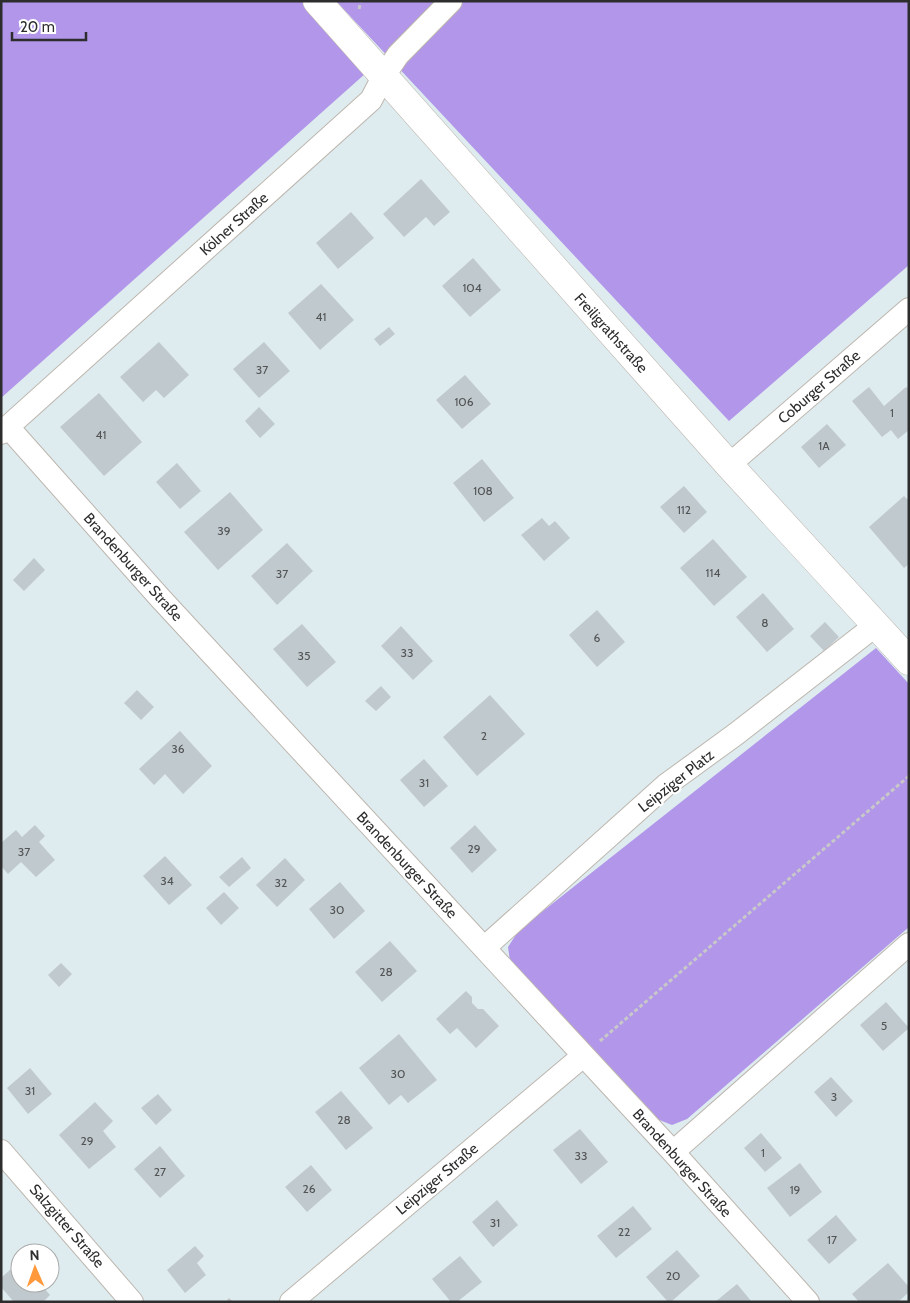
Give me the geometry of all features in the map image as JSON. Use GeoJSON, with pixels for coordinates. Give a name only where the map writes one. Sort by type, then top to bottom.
{"type":"FeatureCollection","features":[{"type":"Feature","properties":{"kind":"street","name":"Freiligrathstraße"},"geometry":{"type":"LineString","coordinates":[[317,1],[728,465],[909,661]]}},
{"type":"Feature","properties":{"kind":"street","name":"Kölner Straße"},"geometry":{"type":"LineString","coordinates":[[5,430],[371,100],[383,77],[398,55],[451,1]]}},
{"type":"Feature","properties":{"kind":"street","name":"Coburger Straße"},"geometry":{"type":"LineString","coordinates":[[728,465],[909,309]]}},
{"type":"Feature","properties":{"kind":"street","name":"Brandenburger Straße"},"geometry":{"type":"LineString","coordinates":[[5,430],[673,1152],[808,1302]]}},
{"type":"Feature","properties":{"kind":"street","name":"Leipziger Platz"},"geometry":{"type":"LineString","coordinates":[[484,948],[666,785],[744,728],[876,625]]}},
{"type":"Feature","properties":{"kind":"street"},"geometry":{"type":"LineString","coordinates":[[673,1152],[909,944]]}},
{"type":"Feature","properties":{"kind":"street","name":"Leipziger Straße"},"geometry":{"type":"LineString","coordinates":[[291,1302],[583,1056]]}},
{"type":"Feature","properties":{"kind":"street","name":"Salzgitter Straße"},"geometry":{"type":"LineString","coordinates":[[1,1151],[132,1302]]}},
{"type":"Feature","properties":{"kind":"path"},"geometry":{"type":"LineString","coordinates":[[583,1056],[909,776]]}},
{"type":"Feature","properties":{"kind":"shaded area"},"geometry":{"type":"Polygon","coordinates":[[[1,1],[302,1],[366,73],[1,398],[1,1]]]}},
{"type":"Feature","properties":{"kind":"shaded area"},"geometry":{"type":"Polygon","coordinates":[[[336,1],[909,1],[909,265],[729,421],[336,1]]]}},
{"type":"Feature","properties":{"kind":"shaded area"},"geometry":{"type":"Polygon","coordinates":[[[876,648],[909,684],[909,927],[687,1119],[672,1125],[657,1119],[510,961],[508,947],[519,930],[876,648]]]}},
{"type":"Feature","properties":{"kind":"building"},"geometry":{"type":"Polygon","coordinates":[[[421,179],[450,212],[434,226],[426,217],[404,237],[383,214],[421,179]]]}},
{"type":"Feature","properties":{"kind":"building"},"geometry":{"type":"Polygon","coordinates":[[[351,212],[374,238],[338,269],[316,243],[351,212]]]}},
{"type":"Feature","properties":{"kind":"building"},"geometry":{"type":"Polygon","coordinates":[[[473,258],[501,290],[470,317],[442,286],[473,258]]]}},
{"type":"Feature","properties":{"kind":"building"},"geometry":{"type":"Polygon","coordinates":[[[321,284],[354,320],[320,350],[288,313],[321,284]]]}},
{"type":"Feature","properties":{"kind":"building"},"geometry":{"type":"Polygon","coordinates":[[[389,327],[395,334],[380,346],[374,339],[389,327]]]}},
{"type":"Feature","properties":{"kind":"building"},"geometry":{"type":"Polygon","coordinates":[[[159,342],[189,375],[164,398],[156,390],[143,402],[120,377],[159,342]]]}},
{"type":"Feature","properties":{"kind":"building"},"geometry":{"type":"Polygon","coordinates":[[[264,342],[290,371],[259,398],[233,369],[264,342]]]}},
{"type":"Feature","properties":{"kind":"building"},"geometry":{"type":"Polygon","coordinates":[[[465,375],[491,404],[462,429],[436,400],[465,375]]]}},
{"type":"Feature","properties":{"kind":"building"},"geometry":{"type":"Polygon","coordinates":[[[869,387],[884,406],[906,387],[909,389],[909,430],[898,439],[891,430],[882,437],[852,401],[869,387]]]}},
{"type":"Feature","properties":{"kind":"building"},"geometry":{"type":"Polygon","coordinates":[[[99,393],[142,442],[104,476],[60,427],[99,393]]]}},
{"type":"Feature","properties":{"kind":"building"},"geometry":{"type":"Polygon","coordinates":[[[259,407],[275,424],[260,438],[245,421],[259,407]]]}},
{"type":"Feature","properties":{"kind":"building"},"geometry":{"type":"Polygon","coordinates":[[[827,424],[846,445],[819,468],[801,447],[827,424]]]}},
{"type":"Feature","properties":{"kind":"building"},"geometry":{"type":"Polygon","coordinates":[[[482,459],[514,498],[484,522],[453,483],[482,459]]]}},
{"type":"Feature","properties":{"kind":"building"},"geometry":{"type":"Polygon","coordinates":[[[177,463],[201,491],[180,509],[156,482],[177,463]]]}},
{"type":"Feature","properties":{"kind":"building"},"geometry":{"type":"Polygon","coordinates":[[[684,486],[707,512],[684,533],[660,507],[684,486]]]}},
{"type":"Feature","properties":{"kind":"building"},"geometry":{"type":"Polygon","coordinates":[[[230,492],[263,530],[218,570],[184,532],[230,492]]]}},
{"type":"Feature","properties":{"kind":"building"},"geometry":{"type":"Polygon","coordinates":[[[904,496],[909,501],[909,564],[904,568],[869,527],[904,496]]]}},
{"type":"Feature","properties":{"kind":"building"},"geometry":{"type":"Polygon","coordinates":[[[542,518],[549,526],[555,521],[570,538],[544,561],[521,535],[542,518]]]}},
{"type":"Feature","properties":{"kind":"building"},"geometry":{"type":"Polygon","coordinates":[[[713,539],[747,577],[714,606],[680,568],[713,539]]]}},
{"type":"Feature","properties":{"kind":"building"},"geometry":{"type":"Polygon","coordinates":[[[287,543],[313,571],[277,605],[251,576],[287,543]]]}},
{"type":"Feature","properties":{"kind":"building"},"geometry":{"type":"Polygon","coordinates":[[[34,558],[45,570],[24,591],[13,580],[34,558]]]}},
{"type":"Feature","properties":{"kind":"building"},"geometry":{"type":"Polygon","coordinates":[[[763,593],[794,629],[767,652],[736,617],[763,593]]]}},
{"type":"Feature","properties":{"kind":"building"},"geometry":{"type":"Polygon","coordinates":[[[597,610],[625,642],[597,667],[569,635],[597,610]]]}},
{"type":"Feature","properties":{"kind":"building"},"geometry":{"type":"Polygon","coordinates":[[[825,622],[839,637],[824,651],[810,636],[825,622]]]}},
{"type":"Feature","properties":{"kind":"building"},"geometry":{"type":"Polygon","coordinates":[[[302,624],[336,662],[307,687],[273,649],[302,624]]]}},
{"type":"Feature","properties":{"kind":"building"},"geometry":{"type":"Polygon","coordinates":[[[401,626],[433,661],[413,680],[381,646],[401,626]]]}},
{"type":"Feature","properties":{"kind":"building"},"geometry":{"type":"Polygon","coordinates":[[[381,686],[391,697],[376,711],[365,701],[381,686]]]}},
{"type":"Feature","properties":{"kind":"building"},"geometry":{"type":"Polygon","coordinates":[[[137,690],[154,707],[141,720],[124,703],[137,690]]]}},
{"type":"Feature","properties":{"kind":"building"},"geometry":{"type":"Polygon","coordinates":[[[490,695],[525,734],[477,776],[443,737],[490,695]]]}},
{"type":"Feature","properties":{"kind":"building"},"geometry":{"type":"Polygon","coordinates":[[[180,731],[212,766],[183,794],[165,774],[154,785],[139,769],[180,731]]]}},
{"type":"Feature","properties":{"kind":"building"},"geometry":{"type":"Polygon","coordinates":[[[424,759],[448,786],[424,807],[400,780],[424,759]]]}},
{"type":"Feature","properties":{"kind":"building"},"geometry":{"type":"Polygon","coordinates":[[[35,825],[45,836],[39,842],[55,860],[36,877],[21,862],[8,874],[1,866],[1,843],[16,830],[22,837],[35,825]]]}},
{"type":"Feature","properties":{"kind":"building"},"geometry":{"type":"Polygon","coordinates":[[[475,825],[497,850],[472,873],[450,848],[475,825]]]}},
{"type":"Feature","properties":{"kind":"building"},"geometry":{"type":"Polygon","coordinates":[[[165,856],[192,885],[169,905],[143,876],[165,856]]]}},
{"type":"Feature","properties":{"kind":"building"},"geometry":{"type":"Polygon","coordinates":[[[242,857],[251,868],[229,887],[219,877],[242,857]]]}},
{"type":"Feature","properties":{"kind":"building"},"geometry":{"type":"Polygon","coordinates":[[[285,858],[305,880],[277,907],[256,885],[285,858]]]}},
{"type":"Feature","properties":{"kind":"building"},"geometry":{"type":"Polygon","coordinates":[[[340,882],[365,911],[334,939],[309,909],[340,882]]]}},
{"type":"Feature","properties":{"kind":"building"},"geometry":{"type":"Polygon","coordinates":[[[224,892],[239,908],[221,925],[206,908],[224,892]]]}},
{"type":"Feature","properties":{"kind":"building"},"geometry":{"type":"Polygon","coordinates":[[[390,941],[417,971],[382,1002],[355,972],[390,941]]]}},
{"type":"Feature","properties":{"kind":"building"},"geometry":{"type":"Polygon","coordinates":[[[61,963],[72,974],[59,987],[48,975],[61,963]]]}},
{"type":"Feature","properties":{"kind":"building"},"geometry":{"type":"Polygon","coordinates":[[[466,991],[472,997],[472,1003],[478,1009],[483,1009],[499,1026],[476,1048],[457,1028],[450,1034],[436,1019],[466,991]]]}},
{"type":"Feature","properties":{"kind":"building"},"geometry":{"type":"Polygon","coordinates":[[[886,1002],[909,1028],[883,1051],[860,1025],[886,1002]]]}},
{"type":"Feature","properties":{"kind":"building"},"geometry":{"type":"Polygon","coordinates":[[[399,1034],[437,1080],[408,1103],[401,1095],[389,1105],[359,1068],[399,1034]]]}},
{"type":"Feature","properties":{"kind":"building"},"geometry":{"type":"Polygon","coordinates":[[[30,1068],[52,1094],[28,1114],[7,1088],[30,1068]]]}},
{"type":"Feature","properties":{"kind":"building"},"geometry":{"type":"Polygon","coordinates":[[[831,1077],[853,1101],[836,1117],[814,1092],[831,1077]]]}},
{"type":"Feature","properties":{"kind":"building"},"geometry":{"type":"Polygon","coordinates":[[[341,1091],[373,1128],[346,1150],[315,1112],[341,1091]]]}},
{"type":"Feature","properties":{"kind":"building"},"geometry":{"type":"Polygon","coordinates":[[[158,1094],[172,1110],[156,1125],[141,1108],[158,1094]]]}},
{"type":"Feature","properties":{"kind":"building"},"geometry":{"type":"Polygon","coordinates":[[[95,1102],[113,1121],[103,1131],[116,1147],[89,1169],[59,1135],[95,1102]]]}},
{"type":"Feature","properties":{"kind":"building"},"geometry":{"type":"Polygon","coordinates":[[[580,1129],[608,1162],[581,1184],[553,1150],[580,1129]]]}},
{"type":"Feature","properties":{"kind":"building"},"geometry":{"type":"Polygon","coordinates":[[[761,1133],[782,1158],[765,1172],[744,1148],[761,1133]]]}},
{"type":"Feature","properties":{"kind":"building"},"geometry":{"type":"Polygon","coordinates":[[[160,1146],[185,1176],[160,1198],[134,1169],[160,1146]]]}},
{"type":"Feature","properties":{"kind":"building"},"geometry":{"type":"Polygon","coordinates":[[[800,1163],[822,1192],[790,1217],[767,1188],[800,1163]]]}},
{"type":"Feature","properties":{"kind":"building"},"geometry":{"type":"Polygon","coordinates":[[[311,1165],[332,1190],[307,1212],[285,1187],[311,1165]]]}},
{"type":"Feature","properties":{"kind":"building"},"geometry":{"type":"Polygon","coordinates":[[[497,1200],[518,1225],[493,1247],[472,1222],[497,1200]]]}},
{"type":"Feature","properties":{"kind":"building"},"geometry":{"type":"Polygon","coordinates":[[[633,1206],[652,1229],[616,1258],[597,1236],[633,1206]]]}},
{"type":"Feature","properties":{"kind":"building"},"geometry":{"type":"Polygon","coordinates":[[[836,1215],[857,1240],[829,1264],[807,1240],[836,1215]]]}},
{"type":"Feature","properties":{"kind":"building"},"geometry":{"type":"Polygon","coordinates":[[[195,1246],[204,1256],[197,1263],[206,1275],[185,1293],[167,1270],[195,1246]]]}},
{"type":"Feature","properties":{"kind":"building"},"geometry":{"type":"Polygon","coordinates":[[[677,1250],[700,1276],[671,1302],[668,1302],[646,1277],[677,1250]]]}},
{"type":"Feature","properties":{"kind":"building"},"geometry":{"type":"Polygon","coordinates":[[[460,1256],[482,1282],[457,1302],[451,1302],[432,1279],[460,1256]]]}},
{"type":"Feature","properties":{"kind":"building"},"geometry":{"type":"Polygon","coordinates":[[[888,1263],[909,1287],[909,1292],[898,1302],[859,1302],[852,1294],[888,1263]]]}},
{"type":"Feature","properties":{"kind":"building"},"geometry":{"type":"Polygon","coordinates":[[[10,1270],[10,1293],[48,1293],[50,1295],[43,1302],[14,1302],[1,1287],[1,1278],[10,1270]]]}},
{"type":"Feature","properties":{"kind":"building"},"geometry":{"type":"Polygon","coordinates":[[[737,1284],[752,1302],[715,1302],[737,1284]]]}}]}
